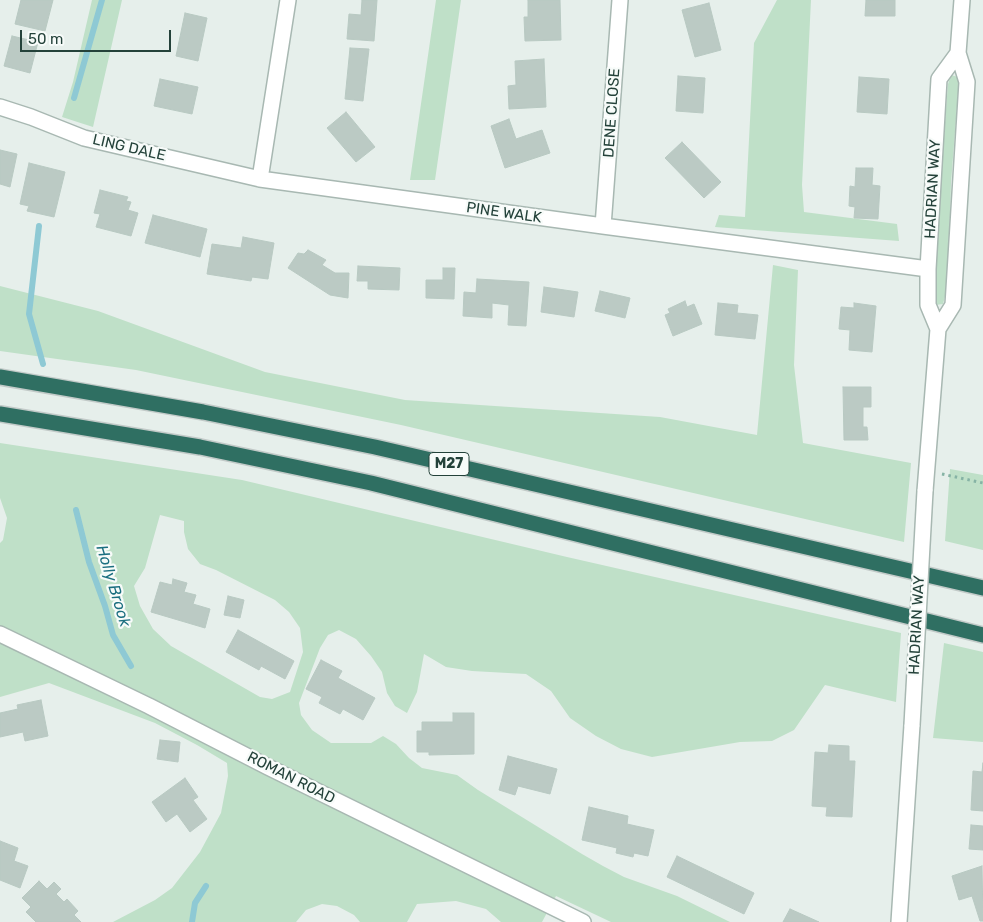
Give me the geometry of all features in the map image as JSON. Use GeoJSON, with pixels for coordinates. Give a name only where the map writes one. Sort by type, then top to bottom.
{"type":"FeatureCollection","features":[{"type":"Feature","properties":{"kind":"highway","name":"M27"},"geometry":{"type":"LineString","coordinates":[[0,377],[203,412],[375,447],[983,588]]}},
{"type":"Feature","properties":{"kind":"highway","name":"M27"},"geometry":{"type":"LineString","coordinates":[[0,414],[200,447],[371,483],[983,635]]}},
{"type":"Feature","properties":{"kind":"street"},"geometry":{"type":"LineString","coordinates":[[260,179],[288,0]]}},
{"type":"Feature","properties":{"kind":"street","name":"DENE CLOSE"},"geometry":{"type":"LineString","coordinates":[[603,226],[620,0]]}},
{"type":"Feature","properties":{"kind":"street","name":"HADRIAN WAY"},"geometry":{"type":"LineString","coordinates":[[899,922],[926,471],[938,329],[953,305],[967,82],[958,53],[962,0]]}},
{"type":"Feature","properties":{"kind":"street","name":"HADRIAN WAY"},"geometry":{"type":"LineString","coordinates":[[938,329],[928,305],[928,269],[939,79],[958,53]]}},
{"type":"Feature","properties":{"kind":"street","name":"LING DALE"},"geometry":{"type":"LineString","coordinates":[[0,107],[84,138],[260,179]]}},
{"type":"Feature","properties":{"kind":"street","name":"PINE WALK"},"geometry":{"type":"LineString","coordinates":[[260,179],[928,269]]}},
{"type":"Feature","properties":{"kind":"street","name":"ROMAN ROAD"},"geometry":{"type":"LineString","coordinates":[[0,634],[149,706],[557,916],[582,922]]}},
{"type":"Feature","properties":{"kind":"path"},"geometry":{"type":"LineString","coordinates":[[926,471],[983,483]]}},
{"type":"Feature","properties":{"kind":"green space"},"geometry":{"type":"Polygon","coordinates":[[[92,0],[122,0],[93,127],[62,117],[73,82],[92,0]]]}},
{"type":"Feature","properties":{"kind":"green space"},"geometry":{"type":"Polygon","coordinates":[[[436,0],[461,0],[435,180],[410,180],[436,0]]]}},
{"type":"Feature","properties":{"kind":"green space"},"geometry":{"type":"Polygon","coordinates":[[[777,0],[811,0],[802,185],[804,212],[897,224],[899,241],[715,227],[719,215],[745,217],[754,43],[777,0]]]}},
{"type":"Feature","properties":{"kind":"green space"},"geometry":{"type":"Polygon","coordinates":[[[951,75],[958,77],[958,93],[951,183],[948,285],[943,304],[935,305],[940,186],[948,84],[951,75]]]}},
{"type":"Feature","properties":{"kind":"green space"},"geometry":{"type":"Polygon","coordinates":[[[773,265],[798,270],[794,365],[803,443],[911,463],[904,542],[401,425],[136,370],[0,351],[0,286],[98,311],[265,372],[405,400],[660,417],[757,435],[773,265]]]}},
{"type":"Feature","properties":{"kind":"green space"},"geometry":{"type":"Polygon","coordinates":[[[0,443],[242,480],[567,557],[901,633],[896,702],[825,685],[794,730],[772,741],[740,742],[652,757],[621,749],[596,736],[570,718],[551,691],[526,674],[472,671],[446,667],[424,654],[417,692],[407,713],[395,706],[387,693],[382,672],[371,656],[356,639],[339,630],[328,635],[320,648],[299,703],[301,715],[312,730],[331,743],[371,743],[383,736],[396,744],[422,768],[457,775],[478,790],[603,866],[624,877],[677,896],[730,922],[611,922],[556,896],[542,922],[501,922],[486,909],[456,901],[417,904],[407,922],[360,922],[354,915],[337,906],[322,904],[306,910],[296,922],[113,922],[155,900],[172,888],[200,852],[221,813],[228,776],[227,763],[155,723],[49,683],[0,697],[0,543],[3,540],[7,518],[0,498],[0,443]],[[160,515],[145,568],[134,586],[140,606],[153,629],[171,646],[260,697],[272,699],[290,692],[303,652],[300,628],[289,612],[275,600],[216,570],[200,564],[188,549],[184,532],[184,521],[160,515]]]}},
{"type":"Feature","properties":{"kind":"green space"},"geometry":{"type":"Polygon","coordinates":[[[950,469],[983,475],[983,550],[945,541],[950,469]]]}},
{"type":"Feature","properties":{"kind":"green space"},"geometry":{"type":"Polygon","coordinates":[[[944,643],[983,652],[983,742],[933,738],[944,643]]]}},
{"type":"Feature","properties":{"kind":"building"},"geometry":{"type":"Polygon","coordinates":[[[21,0],[53,0],[45,31],[15,24],[21,0]]]}},
{"type":"Feature","properties":{"kind":"building"},"geometry":{"type":"Polygon","coordinates":[[[362,0],[377,0],[374,41],[347,39],[349,14],[361,15],[362,0]]]}},
{"type":"Feature","properties":{"kind":"building"},"geometry":{"type":"Polygon","coordinates":[[[528,0],[560,0],[561,40],[525,41],[524,17],[528,17],[528,0]]]}},
{"type":"Feature","properties":{"kind":"building"},"geometry":{"type":"Polygon","coordinates":[[[866,0],[895,0],[895,16],[865,16],[866,0]]]}},
{"type":"Feature","properties":{"kind":"building"},"geometry":{"type":"Polygon","coordinates":[[[709,3],[721,50],[695,57],[682,10],[709,3]]]}},
{"type":"Feature","properties":{"kind":"building"},"geometry":{"type":"Polygon","coordinates":[[[185,13],[207,18],[198,61],[176,56],[185,13]]]}},
{"type":"Feature","properties":{"kind":"building"},"geometry":{"type":"Polygon","coordinates":[[[12,36],[38,42],[30,73],[4,66],[12,36]]]}},
{"type":"Feature","properties":{"kind":"building"},"geometry":{"type":"Polygon","coordinates":[[[350,48],[369,49],[363,101],[345,99],[350,48]]]}},
{"type":"Feature","properties":{"kind":"building"},"geometry":{"type":"Polygon","coordinates":[[[544,59],[546,107],[509,109],[508,86],[516,85],[515,61],[544,59]]]}},
{"type":"Feature","properties":{"kind":"building"},"geometry":{"type":"Polygon","coordinates":[[[678,76],[705,78],[703,113],[676,111],[678,76]]]}},
{"type":"Feature","properties":{"kind":"building"},"geometry":{"type":"Polygon","coordinates":[[[859,77],[889,79],[887,114],[857,112],[859,77]]]}},
{"type":"Feature","properties":{"kind":"building"},"geometry":{"type":"Polygon","coordinates":[[[160,79],[198,87],[192,114],[154,106],[160,79]]]}},
{"type":"Feature","properties":{"kind":"building"},"geometry":{"type":"Polygon","coordinates":[[[346,112],[375,147],[356,162],[327,128],[346,112]]]}},
{"type":"Feature","properties":{"kind":"building"},"geometry":{"type":"Polygon","coordinates":[[[509,119],[516,139],[542,130],[550,153],[505,168],[491,126],[509,119]]]}},
{"type":"Feature","properties":{"kind":"building"},"geometry":{"type":"Polygon","coordinates":[[[682,142],[721,182],[704,198],[665,158],[682,142]]]}},
{"type":"Feature","properties":{"kind":"building"},"geometry":{"type":"Polygon","coordinates":[[[0,150],[17,154],[10,187],[0,184],[0,150]]]}},
{"type":"Feature","properties":{"kind":"building"},"geometry":{"type":"Polygon","coordinates":[[[29,163],[65,172],[54,217],[27,211],[29,206],[20,204],[29,163]]]}},
{"type":"Feature","properties":{"kind":"building"},"geometry":{"type":"Polygon","coordinates":[[[856,168],[873,168],[872,185],[880,186],[878,219],[854,218],[855,207],[849,206],[850,186],[855,187],[856,168]]]}},
{"type":"Feature","properties":{"kind":"building"},"geometry":{"type":"Polygon","coordinates":[[[100,190],[128,197],[126,201],[131,202],[128,210],[138,213],[131,236],[96,227],[100,214],[94,213],[100,190]]]}},
{"type":"Feature","properties":{"kind":"building"},"geometry":{"type":"Polygon","coordinates":[[[153,215],[207,229],[200,257],[145,243],[153,215]]]}},
{"type":"Feature","properties":{"kind":"building"},"geometry":{"type":"Polygon","coordinates":[[[243,237],[274,243],[268,279],[252,277],[251,281],[207,274],[212,244],[241,248],[243,237]]]}},
{"type":"Feature","properties":{"kind":"building"},"geometry":{"type":"Polygon","coordinates":[[[308,250],[326,260],[322,265],[335,273],[349,273],[348,298],[330,295],[288,268],[298,253],[304,254],[308,250]]]}},
{"type":"Feature","properties":{"kind":"building"},"geometry":{"type":"Polygon","coordinates":[[[358,266],[400,268],[399,290],[368,289],[368,281],[357,281],[358,266]]]}},
{"type":"Feature","properties":{"kind":"building"},"geometry":{"type":"Polygon","coordinates":[[[443,268],[455,268],[454,299],[426,298],[426,280],[443,280],[443,268]]]}},
{"type":"Feature","properties":{"kind":"building"},"geometry":{"type":"Polygon","coordinates":[[[477,279],[529,282],[526,326],[508,325],[509,305],[492,303],[492,318],[463,316],[464,292],[476,293],[477,279]]]}},
{"type":"Feature","properties":{"kind":"building"},"geometry":{"type":"Polygon","coordinates":[[[544,287],[578,292],[574,317],[541,312],[544,287]]]}},
{"type":"Feature","properties":{"kind":"building"},"geometry":{"type":"Polygon","coordinates":[[[600,291],[630,298],[625,318],[595,311],[600,291]]]}},
{"type":"Feature","properties":{"kind":"building"},"geometry":{"type":"Polygon","coordinates":[[[685,301],[687,307],[694,304],[702,324],[673,336],[665,315],[670,313],[668,309],[685,301]]]}},
{"type":"Feature","properties":{"kind":"building"},"geometry":{"type":"Polygon","coordinates":[[[718,303],[738,305],[737,313],[758,315],[755,339],[715,335],[718,303]]]}},
{"type":"Feature","properties":{"kind":"building"},"geometry":{"type":"Polygon","coordinates":[[[854,303],[876,306],[872,352],[849,350],[850,330],[839,329],[841,307],[854,308],[854,303]]]}},
{"type":"Feature","properties":{"kind":"building"},"geometry":{"type":"Polygon","coordinates":[[[843,387],[871,387],[871,407],[863,407],[863,427],[867,427],[868,440],[844,440],[843,387]]]}},
{"type":"Feature","properties":{"kind":"building"},"geometry":{"type":"Polygon","coordinates":[[[173,579],[187,583],[184,592],[196,595],[193,604],[210,609],[205,628],[151,612],[160,582],[172,585],[173,579]]]}},
{"type":"Feature","properties":{"kind":"building"},"geometry":{"type":"Polygon","coordinates":[[[228,596],[244,600],[240,618],[224,615],[228,596]]]}},
{"type":"Feature","properties":{"kind":"building"},"geometry":{"type":"Polygon","coordinates":[[[238,630],[294,661],[285,679],[261,666],[259,670],[226,652],[238,630]]]}},
{"type":"Feature","properties":{"kind":"building"},"geometry":{"type":"Polygon","coordinates":[[[321,660],[342,671],[338,678],[375,698],[363,720],[343,709],[340,714],[319,703],[322,697],[306,689],[321,660]]]}},
{"type":"Feature","properties":{"kind":"building"},"geometry":{"type":"Polygon","coordinates":[[[41,700],[48,736],[25,741],[23,732],[0,737],[0,713],[18,709],[17,705],[41,700]]]}},
{"type":"Feature","properties":{"kind":"building"},"geometry":{"type":"Polygon","coordinates":[[[453,713],[474,713],[474,754],[429,755],[429,752],[417,752],[417,731],[422,731],[422,722],[453,722],[453,713]]]}},
{"type":"Feature","properties":{"kind":"building"},"geometry":{"type":"Polygon","coordinates":[[[160,740],[180,742],[178,762],[157,759],[160,740]]]}},
{"type":"Feature","properties":{"kind":"building"},"geometry":{"type":"Polygon","coordinates":[[[829,745],[849,746],[849,761],[855,761],[852,817],[826,816],[827,807],[812,806],[815,752],[828,753],[829,745]]]}},
{"type":"Feature","properties":{"kind":"building"},"geometry":{"type":"Polygon","coordinates":[[[508,756],[557,769],[550,794],[518,786],[515,795],[499,790],[508,756]]]}},
{"type":"Feature","properties":{"kind":"building"},"geometry":{"type":"Polygon","coordinates":[[[983,763],[983,811],[971,810],[973,771],[982,772],[983,763]]]}},
{"type":"Feature","properties":{"kind":"building"},"geometry":{"type":"Polygon","coordinates":[[[185,778],[198,797],[193,800],[207,819],[190,832],[177,814],[166,822],[152,802],[185,778]]]}},
{"type":"Feature","properties":{"kind":"building"},"geometry":{"type":"Polygon","coordinates":[[[589,807],[628,816],[627,824],[654,830],[648,856],[634,853],[633,857],[616,853],[617,848],[582,840],[589,807]]]}},
{"type":"Feature","properties":{"kind":"building"},"geometry":{"type":"Polygon","coordinates":[[[971,825],[983,826],[983,850],[969,849],[971,825]]]}},
{"type":"Feature","properties":{"kind":"building"},"geometry":{"type":"Polygon","coordinates":[[[0,841],[18,848],[14,861],[28,866],[20,888],[0,880],[0,841]]]}},
{"type":"Feature","properties":{"kind":"building"},"geometry":{"type":"Polygon","coordinates":[[[677,856],[754,893],[744,914],[667,877],[677,856]]]}},
{"type":"Feature","properties":{"kind":"building"},"geometry":{"type":"Polygon","coordinates":[[[982,866],[983,921],[980,921],[972,896],[959,900],[952,876],[982,866]]]}},
{"type":"Feature","properties":{"kind":"building"},"geometry":{"type":"Polygon","coordinates":[[[39,881],[47,889],[54,882],[61,889],[56,894],[64,902],[67,899],[78,911],[74,915],[81,922],[36,922],[26,912],[31,907],[22,898],[39,881]]]}},
{"type":"Feature","properties":{"kind":"building"},"geometry":{"type":"Polygon","coordinates":[[[790,909],[819,922],[783,922],[790,909]]]}},
{"type":"Feature","properties":{"kind":"waterway"},"geometry":{"type":"LineString","coordinates":[[74,98],[102,0]]}},
{"type":"Feature","properties":{"kind":"waterway"},"geometry":{"type":"LineString","coordinates":[[39,226],[29,314],[43,364]]}},
{"type":"Feature","properties":{"kind":"waterway","name":"Holly Brook"},"geometry":{"type":"LineString","coordinates":[[76,510],[89,562],[113,635],[131,666]]}},
{"type":"Feature","properties":{"kind":"waterway"},"geometry":{"type":"LineString","coordinates":[[192,922],[195,903],[206,886]]}}]}
